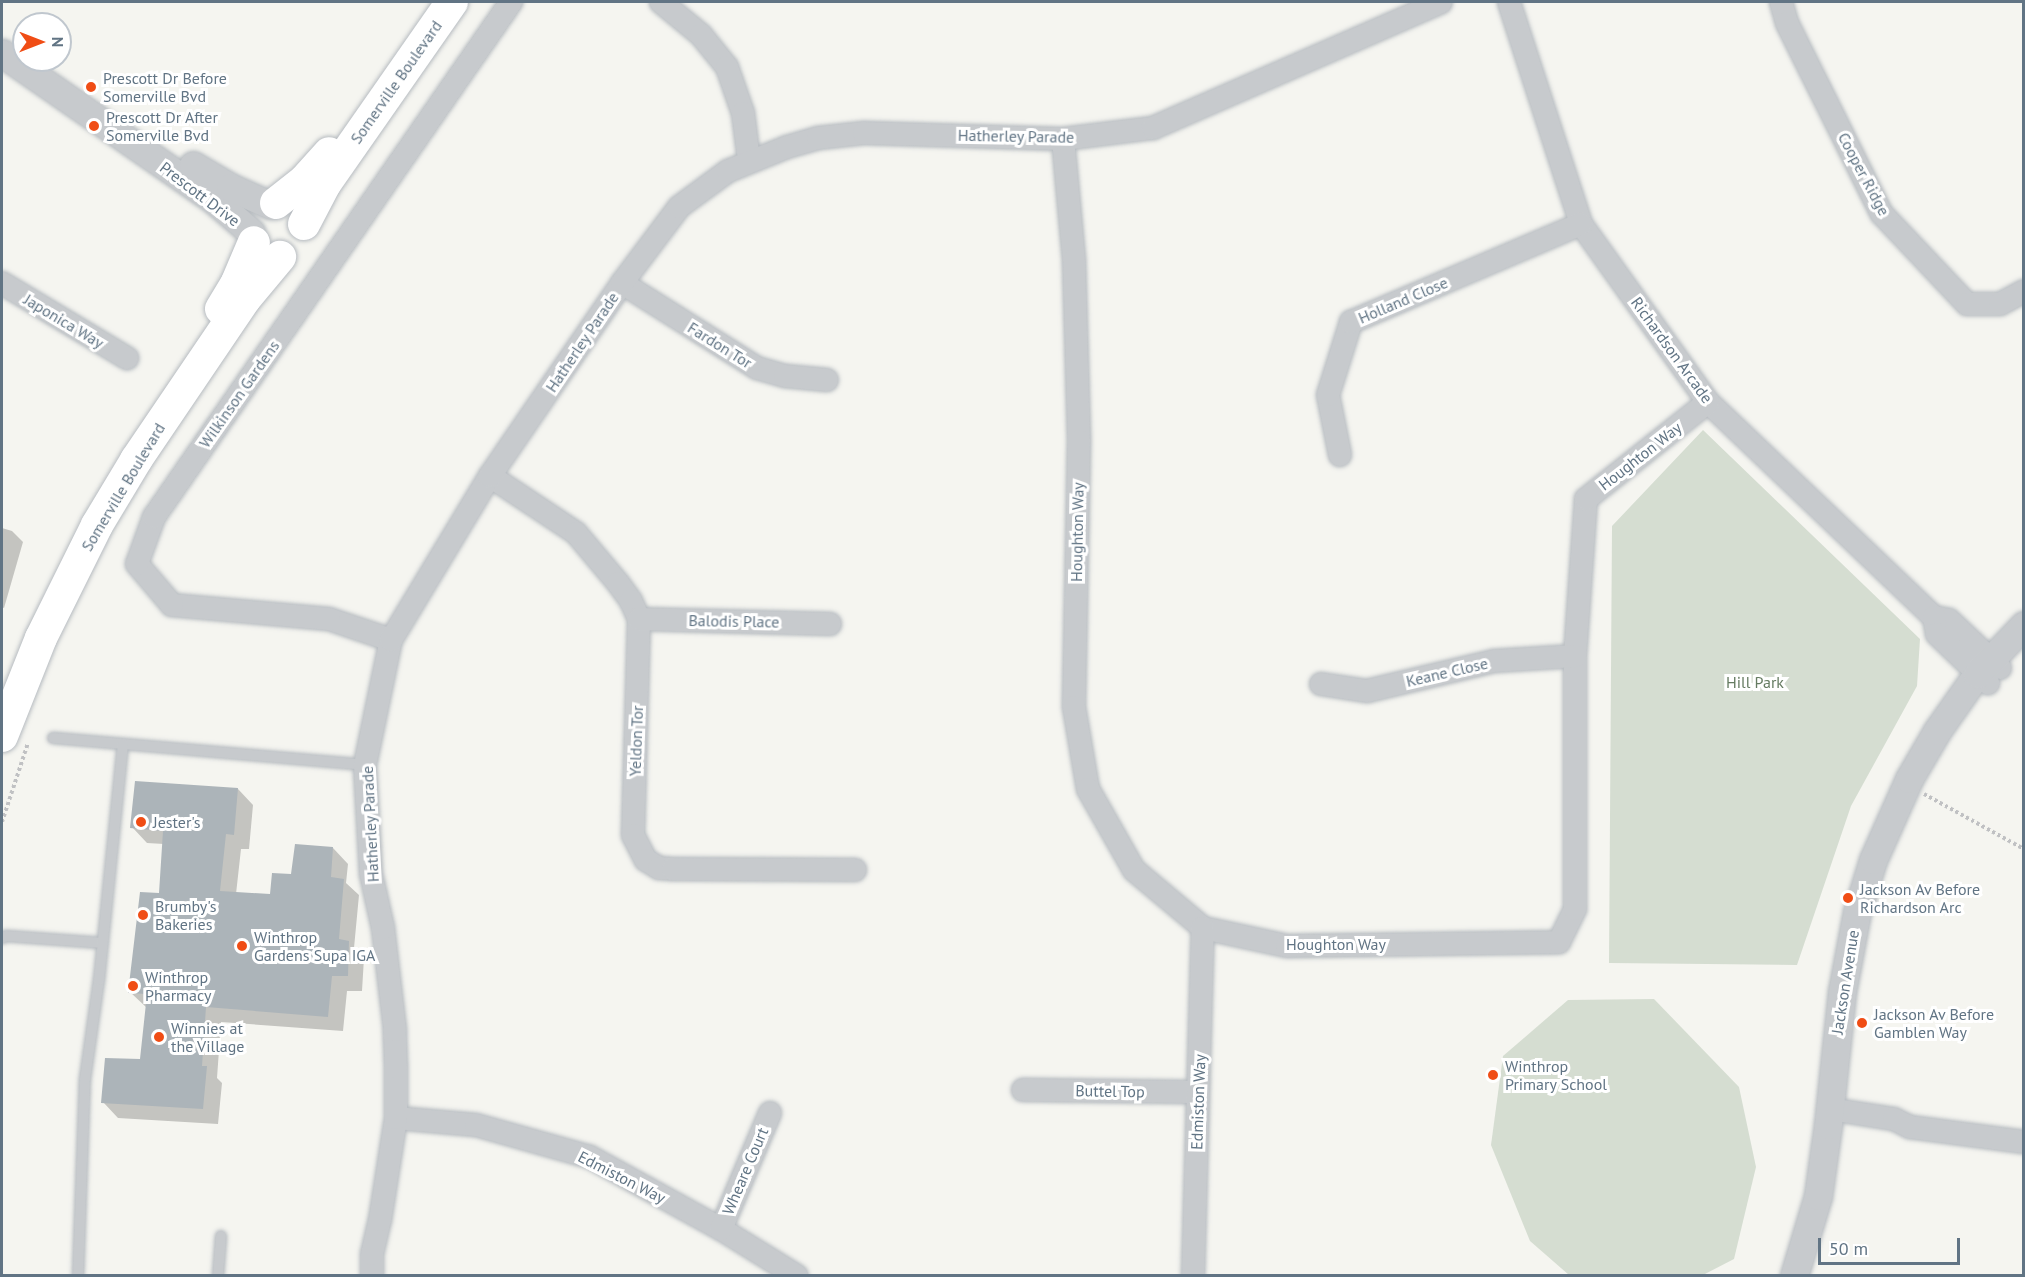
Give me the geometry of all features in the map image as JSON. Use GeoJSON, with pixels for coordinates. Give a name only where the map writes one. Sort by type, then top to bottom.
{"type":"FeatureCollection","features":[{"type":"Feature","properties":{"kind":"main road","name":"Somerville Boulevard"},"geometry":{"type":"LineString","coordinates":[[273,204],[323,162],[434,2]]}},
{"type":"Feature","properties":{"kind":"main road","name":"Somerville Boulevard"},"geometry":{"type":"LineString","coordinates":[[304,224],[325,184],[452,2]]}},
{"type":"Feature","properties":{"kind":"main road"},"geometry":{"type":"LineString","coordinates":[[273,204],[283,204],[296,211],[304,224],[303,239],[294,252],[261,244],[255,215],[273,204]]}},
{"type":"Feature","properties":{"kind":"main road","name":"Somerville Boulevard"},"geometry":{"type":"LineString","coordinates":[[2,701],[77,533],[128,444],[226,301],[261,244]]}},
{"type":"Feature","properties":{"kind":"main road","name":"Somerville Boulevard"},"geometry":{"type":"LineString","coordinates":[[2,736],[41,639],[97,525],[136,460],[239,308],[261,244]]}},
{"type":"Feature","properties":{"kind":"street","name":"Wilkinson Gardens"},"geometry":{"type":"LineString","coordinates":[[391,640],[329,619],[172,605],[137,564],[154,517],[511,2]]}},
{"type":"Feature","properties":{"kind":"street"},"geometry":{"type":"LineString","coordinates":[[661,2],[701,35],[727,67],[743,113],[749,160]]}},
{"type":"Feature","properties":{"kind":"street","name":"Hatherley Parade"},"geometry":{"type":"LineString","coordinates":[[358,1275],[372,1265],[396,1118],[395,1030],[383,927],[370,874],[365,765],[391,640],[490,476],[622,283],[679,207],[703,187],[749,160],[818,138],[864,133],[1063,139],[1153,128],[1441,2]]}},
{"type":"Feature","properties":{"kind":"street","name":"Richardson Arcade"},"geometry":{"type":"LineString","coordinates":[[1509,2],[1581,224],[1708,402],[1934,617],[1937,634],[1989,671]]}},
{"type":"Feature","properties":{"kind":"street","name":"Cooper Ridge"},"geometry":{"type":"LineString","coordinates":[[1781,2],[1787,23],[1882,214],[1967,304],[2000,304],[2024,291]]}},
{"type":"Feature","properties":{"kind":"street","name":"Prescott Drive"},"geometry":{"type":"LineString","coordinates":[[2,53],[214,200],[261,244]]}},
{"type":"Feature","properties":{"kind":"street","name":"Prescott Drive"},"geometry":{"type":"LineString","coordinates":[[55,72],[206,174],[273,204]]}},
{"type":"Feature","properties":{"kind":"street","name":"Houghton Way"},"geometry":{"type":"LineString","coordinates":[[1063,139],[1074,260],[1079,441],[1074,707],[1088,789],[1134,870],[1203,928],[1287,946],[1559,942],[1575,909],[1575,656],[1586,499],[1708,402]]}},
{"type":"Feature","properties":{"kind":"street","name":"Holland Close"},"geometry":{"type":"LineString","coordinates":[[1340,455],[1328,394],[1351,322],[1581,224]]}},
{"type":"Feature","properties":{"kind":"street","name":"Japonica Way"},"geometry":{"type":"LineString","coordinates":[[2,283],[127,358]]}},
{"type":"Feature","properties":{"kind":"street","name":"Fardon Tor"},"geometry":{"type":"LineString","coordinates":[[622,283],[757,368],[785,376],[827,380]]}},
{"type":"Feature","properties":{"kind":"street"},"geometry":{"type":"LineString","coordinates":[[490,476],[576,533],[618,583],[639,619]]}},
{"type":"Feature","properties":{"kind":"street","name":"Balodis Place"},"geometry":{"type":"LineString","coordinates":[[639,619],[830,624]]}},
{"type":"Feature","properties":{"kind":"street","name":"Yeldon Tor"},"geometry":{"type":"LineString","coordinates":[[639,619],[633,835],[646,860],[660,868],[674,869],[855,870]]}},
{"type":"Feature","properties":{"kind":"street","name":"Jackson Avenue"},"geometry":{"type":"LineString","coordinates":[[1808,1275],[1829,1205],[1837,1118],[1842,992],[1850,942],[1873,860],[1886,826],[1921,756],[2024,625]]}},
{"type":"Feature","properties":{"kind":"street","name":"Jackson Avenue"},"geometry":{"type":"LineString","coordinates":[[1794,1275],[1812,1220],[1837,1118],[1863,938],[1888,858],[1918,790],[1989,671],[2024,645]]}},
{"type":"Feature","properties":{"kind":"street","name":"Keane Close"},"geometry":{"type":"LineString","coordinates":[[1321,684],[1367,691],[1494,661],[1575,656]]}},
{"type":"Feature","properties":{"kind":"street","name":"Edmiston Way"},"geometry":{"type":"LineString","coordinates":[[1193,1275],[1203,928]]}},
{"type":"Feature","properties":{"kind":"street","name":"Buttel Top"},"geometry":{"type":"LineString","coordinates":[[1023,1090],[1198,1092]]}},
{"type":"Feature","properties":{"kind":"street","name":"Wheare Court"},"geometry":{"type":"LineString","coordinates":[[721,1229],[770,1113]]}},
{"type":"Feature","properties":{"kind":"street","name":"Edmiston Way"},"geometry":{"type":"LineString","coordinates":[[396,1118],[477,1125],[590,1157],[721,1229],[797,1275]]}},
{"type":"Feature","properties":{"kind":"street"},"geometry":{"type":"LineString","coordinates":[[1837,1118],[1894,1119],[1910,1127],[2024,1142]]}},
{"type":"Feature","properties":{"kind":"lane"},"geometry":{"type":"LineString","coordinates":[[53,738],[365,765]]}},
{"type":"Feature","properties":{"kind":"lane"},"geometry":{"type":"LineString","coordinates":[[78,1275],[85,1079],[104,943],[123,744]]}},
{"type":"Feature","properties":{"kind":"lane"},"geometry":{"type":"LineString","coordinates":[[3,936],[104,943]]}},
{"type":"Feature","properties":{"kind":"lane"},"geometry":{"type":"LineString","coordinates":[[218,1275],[220,1236]]}},
{"type":"Feature","properties":{"kind":"path"},"geometry":{"type":"LineString","coordinates":[[1918,790],[2024,849]]}},
{"type":"Feature","properties":{"kind":"green space","name":"Hill Park"},"geometry":{"type":"Polygon","coordinates":[[[1703,430],[1920,639],[1917,686],[1851,806],[1797,965],[1609,963],[1612,526],[1703,430]]]}},
{"type":"Feature","properties":{"kind":"green space"},"geometry":{"type":"Polygon","coordinates":[[[1654,999],[1739,1087],[1756,1167],[1734,1259],[1703,1275],[1569,1275],[1530,1241],[1491,1145],[1503,1056],[1568,1000],[1654,999]]]}},
{"type":"Feature","properties":{"kind":"building"},"geometry":{"type":"Polygon","coordinates":[[[135,781],[238,788],[234,835],[226,834],[220,891],[270,894],[272,873],[291,874],[295,844],[333,847],[331,877],[344,879],[339,939],[349,941],[348,976],[332,976],[328,1017],[206,1007],[202,1066],[207,1066],[203,1109],[101,1103],[105,1058],[140,1059],[147,994],[128,993],[140,892],[159,893],[163,831],[130,828],[135,781]]]}},
{"type":"Feature","properties":{"kind":"place","name":"Prescott Dr Before Somerville Bvd"},"geometry":{"type":"Point","coordinates":[91,87]}},
{"type":"Feature","properties":{"kind":"place","name":"Prescott Dr After Somerville Bvd"},"geometry":{"type":"Point","coordinates":[94,126]}},
{"type":"Feature","properties":{"kind":"place","name":"Jester's"},"geometry":{"type":"Point","coordinates":[141,822]}},
{"type":"Feature","properties":{"kind":"place","name":"Jackson Av Before Richardson Arc"},"geometry":{"type":"Point","coordinates":[1848,898]}},
{"type":"Feature","properties":{"kind":"place","name":"Brumby's Bakeries"},"geometry":{"type":"Point","coordinates":[143,915]}},
{"type":"Feature","properties":{"kind":"place","name":"Winthrop Gardens Supa IGA"},"geometry":{"type":"Point","coordinates":[242,946]}},
{"type":"Feature","properties":{"kind":"place","name":"Winthrop Pharmacy"},"geometry":{"type":"Point","coordinates":[133,986]}},
{"type":"Feature","properties":{"kind":"place","name":"Jackson Av Before Gamblen Way"},"geometry":{"type":"Point","coordinates":[1862,1023]}},
{"type":"Feature","properties":{"kind":"place","name":"Winnies at the Village"},"geometry":{"type":"Point","coordinates":[159,1037]}},
{"type":"Feature","properties":{"kind":"place","name":"Winthrop Primary School"},"geometry":{"type":"Point","coordinates":[1493,1075]}}]}
